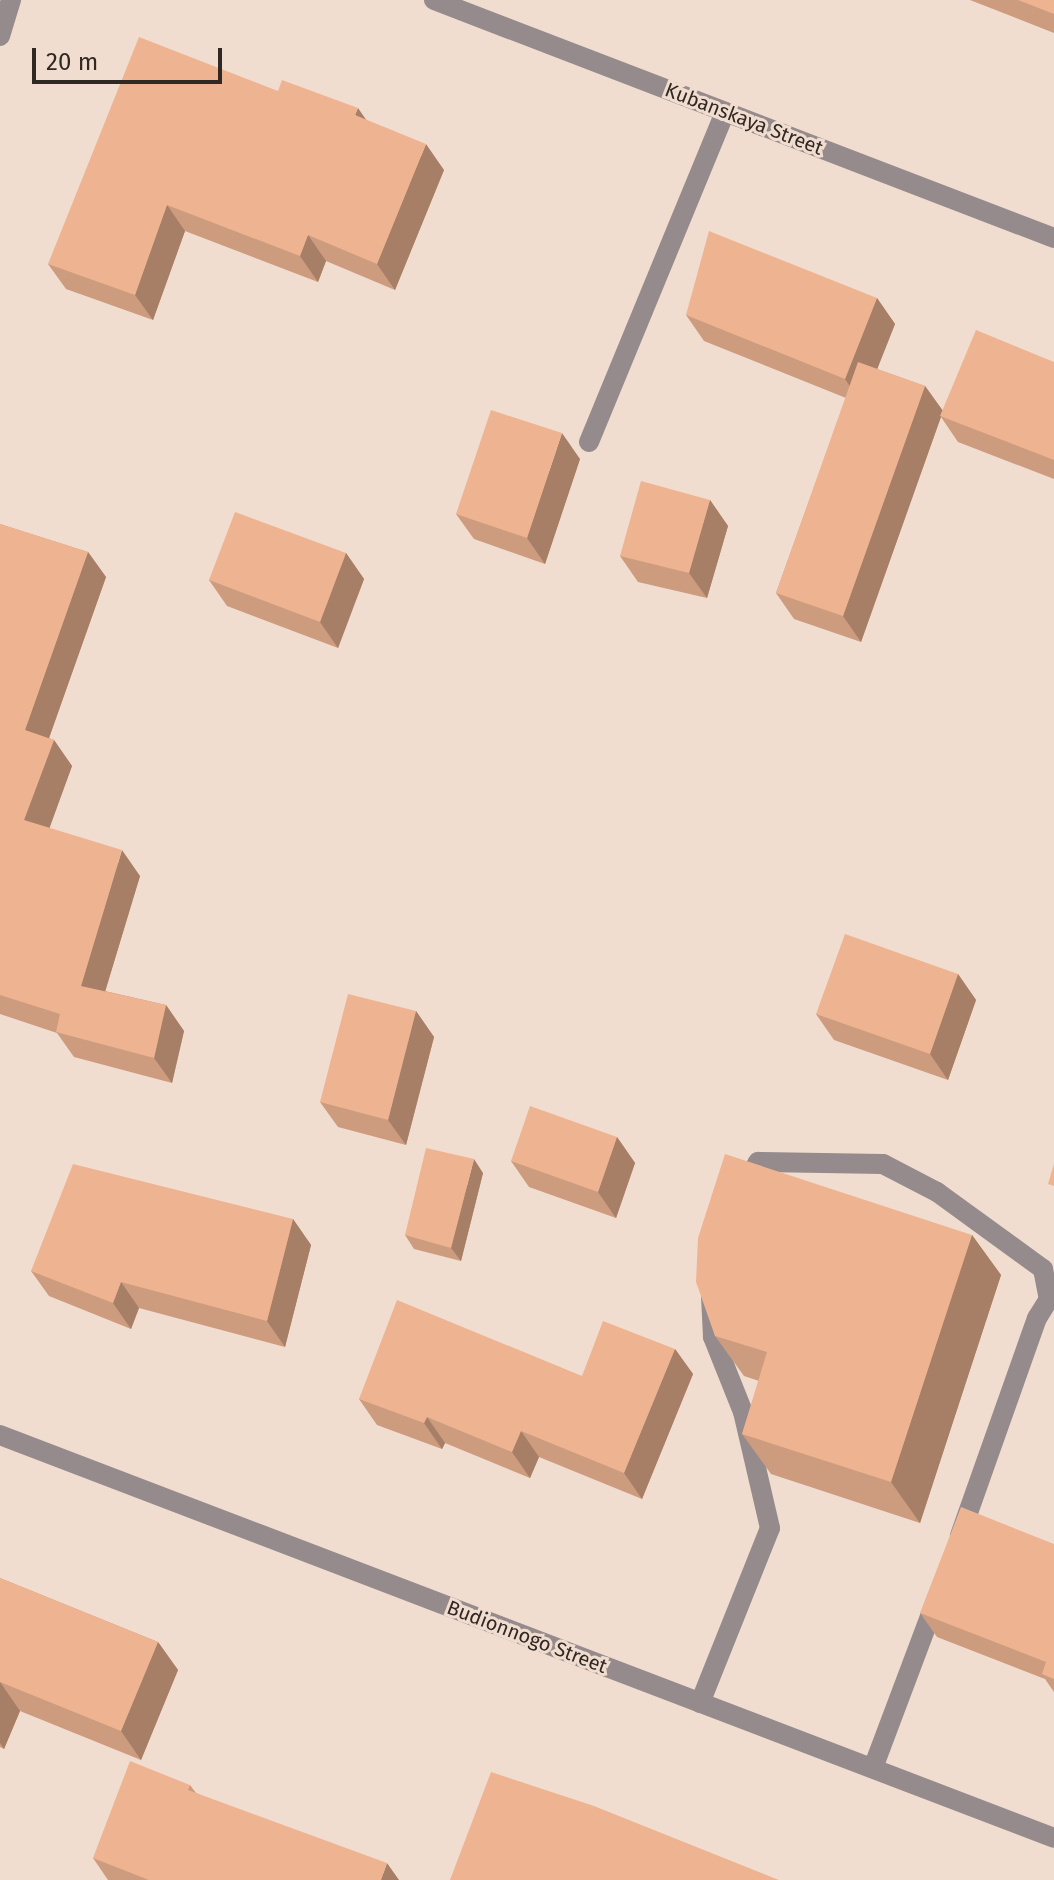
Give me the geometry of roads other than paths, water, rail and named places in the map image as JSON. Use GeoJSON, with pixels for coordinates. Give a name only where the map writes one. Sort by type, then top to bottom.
{"type":"FeatureCollection","features":[{"type":"Feature","properties":{"kind":"street"},"geometry":{"type":"LineString","coordinates":[[0,36],[11,0]]}},
{"type":"Feature","properties":{"kind":"street","name":"Kubanskaya Street"},"geometry":{"type":"LineString","coordinates":[[434,0],[1054,238]]}},
{"type":"Feature","properties":{"kind":"street"},"geometry":{"type":"LineString","coordinates":[[589,442],[725,112]]}},
{"type":"Feature","properties":{"kind":"street"},"geometry":{"type":"LineString","coordinates":[[731,1209],[758,1162],[883,1164],[937,1192],[1043,1269],[1049,1299],[1037,1318],[873,1768]]}},
{"type":"Feature","properties":{"kind":"street"},"geometry":{"type":"LineString","coordinates":[[700,1703],[770,1528],[743,1412],[713,1337],[712,1274]]}},
{"type":"Feature","properties":{"kind":"street","name":"Budionnogo Street"},"geometry":{"type":"LineString","coordinates":[[0,1435],[1054,1838]]}}]}
